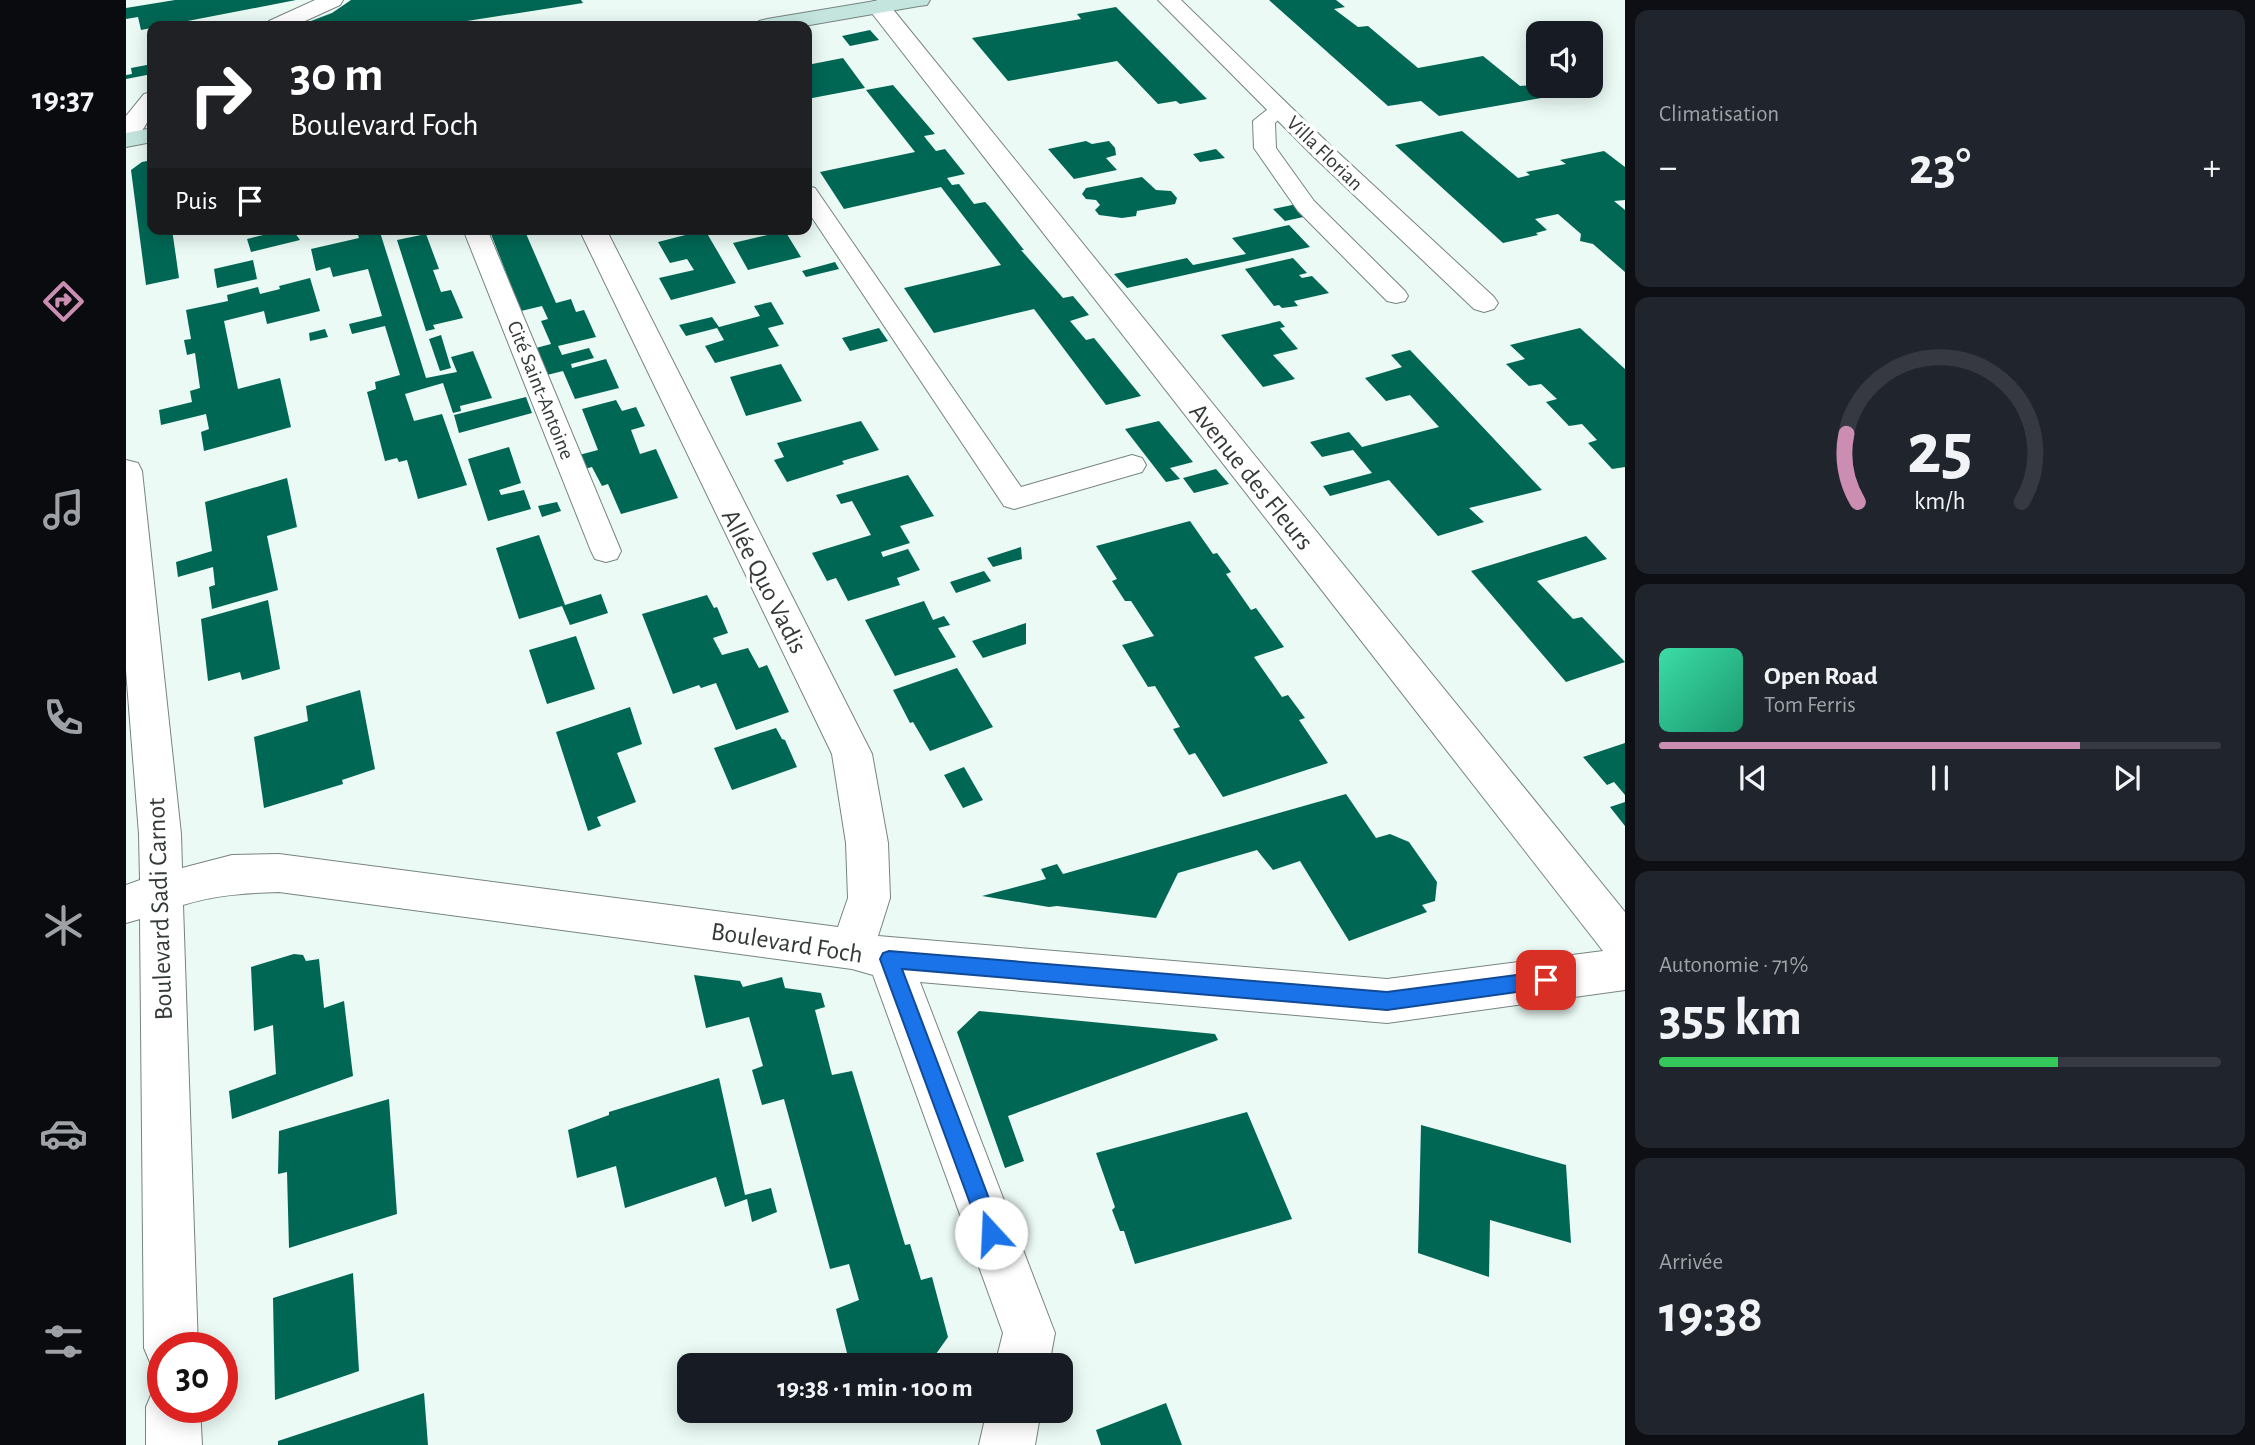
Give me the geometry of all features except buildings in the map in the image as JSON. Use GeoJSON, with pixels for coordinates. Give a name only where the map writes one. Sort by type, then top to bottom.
{"type":"FeatureCollection","features":[{"type":"Feature","properties":{"kind":"main road"},"geometry":{"type":"LineString","coordinates":[[796,21],[919,0]]}},
{"type":"Feature","properties":{"kind":"main road"},"geometry":{"type":"LineString","coordinates":[[126,140],[147,136]]}},
{"type":"Feature","properties":{"kind":"street"},"geometry":{"type":"LineString","coordinates":[[288,21],[332,0]]}},
{"type":"Feature","properties":{"kind":"street","name":"Villa Florian"},"geometry":{"type":"LineString","coordinates":[[1169,0],[1484,303]]}},
{"type":"Feature","properties":{"kind":"street","name":"Avenue des Fleurs"},"geometry":{"type":"LineString","coordinates":[[879,7],[1625,945]]}},
{"type":"Feature","properties":{"kind":"street"},"geometry":{"type":"LineString","coordinates":[[126,133],[147,106]]}},
{"type":"Feature","properties":{"kind":"street","name":"Allée Quo Vadis"},"geometry":{"type":"LineString","coordinates":[[595,235],[852,754],[867,843],[871,954]]}},
{"type":"Feature","properties":{"kind":"street","name":"Boulevard Sadi Carnot"},"geometry":{"type":"LineString","coordinates":[[126,471],[160,834],[143,898],[170,1332]]}},
{"type":"Feature","properties":{"kind":"street","name":"Boulevard Foch"},"geometry":{"type":"LineString","coordinates":[[143,898],[232,874],[279,873],[871,954],[1387,1001],[1625,969]]}},
{"type":"Feature","properties":{"kind":"street"},"geometry":{"type":"LineString","coordinates":[[871,954],[1028,1333],[1024,1353]]}},
{"type":"Feature","properties":{"kind":"street"},"geometry":{"type":"LineString","coordinates":[[173,1423],[174,1445]]}},
{"type":"Feature","properties":{"kind":"street"},"geometry":{"type":"LineString","coordinates":[[1007,1445],[1011,1423]]}},
{"type":"Feature","properties":{"kind":"lane"},"geometry":{"type":"LineString","coordinates":[[1280,109],[1264,121],[1265,148],[1306,206],[1396,296]]}},
{"type":"Feature","properties":{"kind":"lane"},"geometry":{"type":"LineString","coordinates":[[812,200],[1014,499],[1132,465]]}},
{"type":"Feature","properties":{"kind":"lane","name":"Cité Saint-Antoine"},"geometry":{"type":"LineString","coordinates":[[477,235],[606,551]]}},
{"type":"Feature","properties":{"kind":"route"},"geometry":{"type":"LineString","coordinates":[[991,1233],[889,959],[1387,1001],[1546,980]]}}]}
